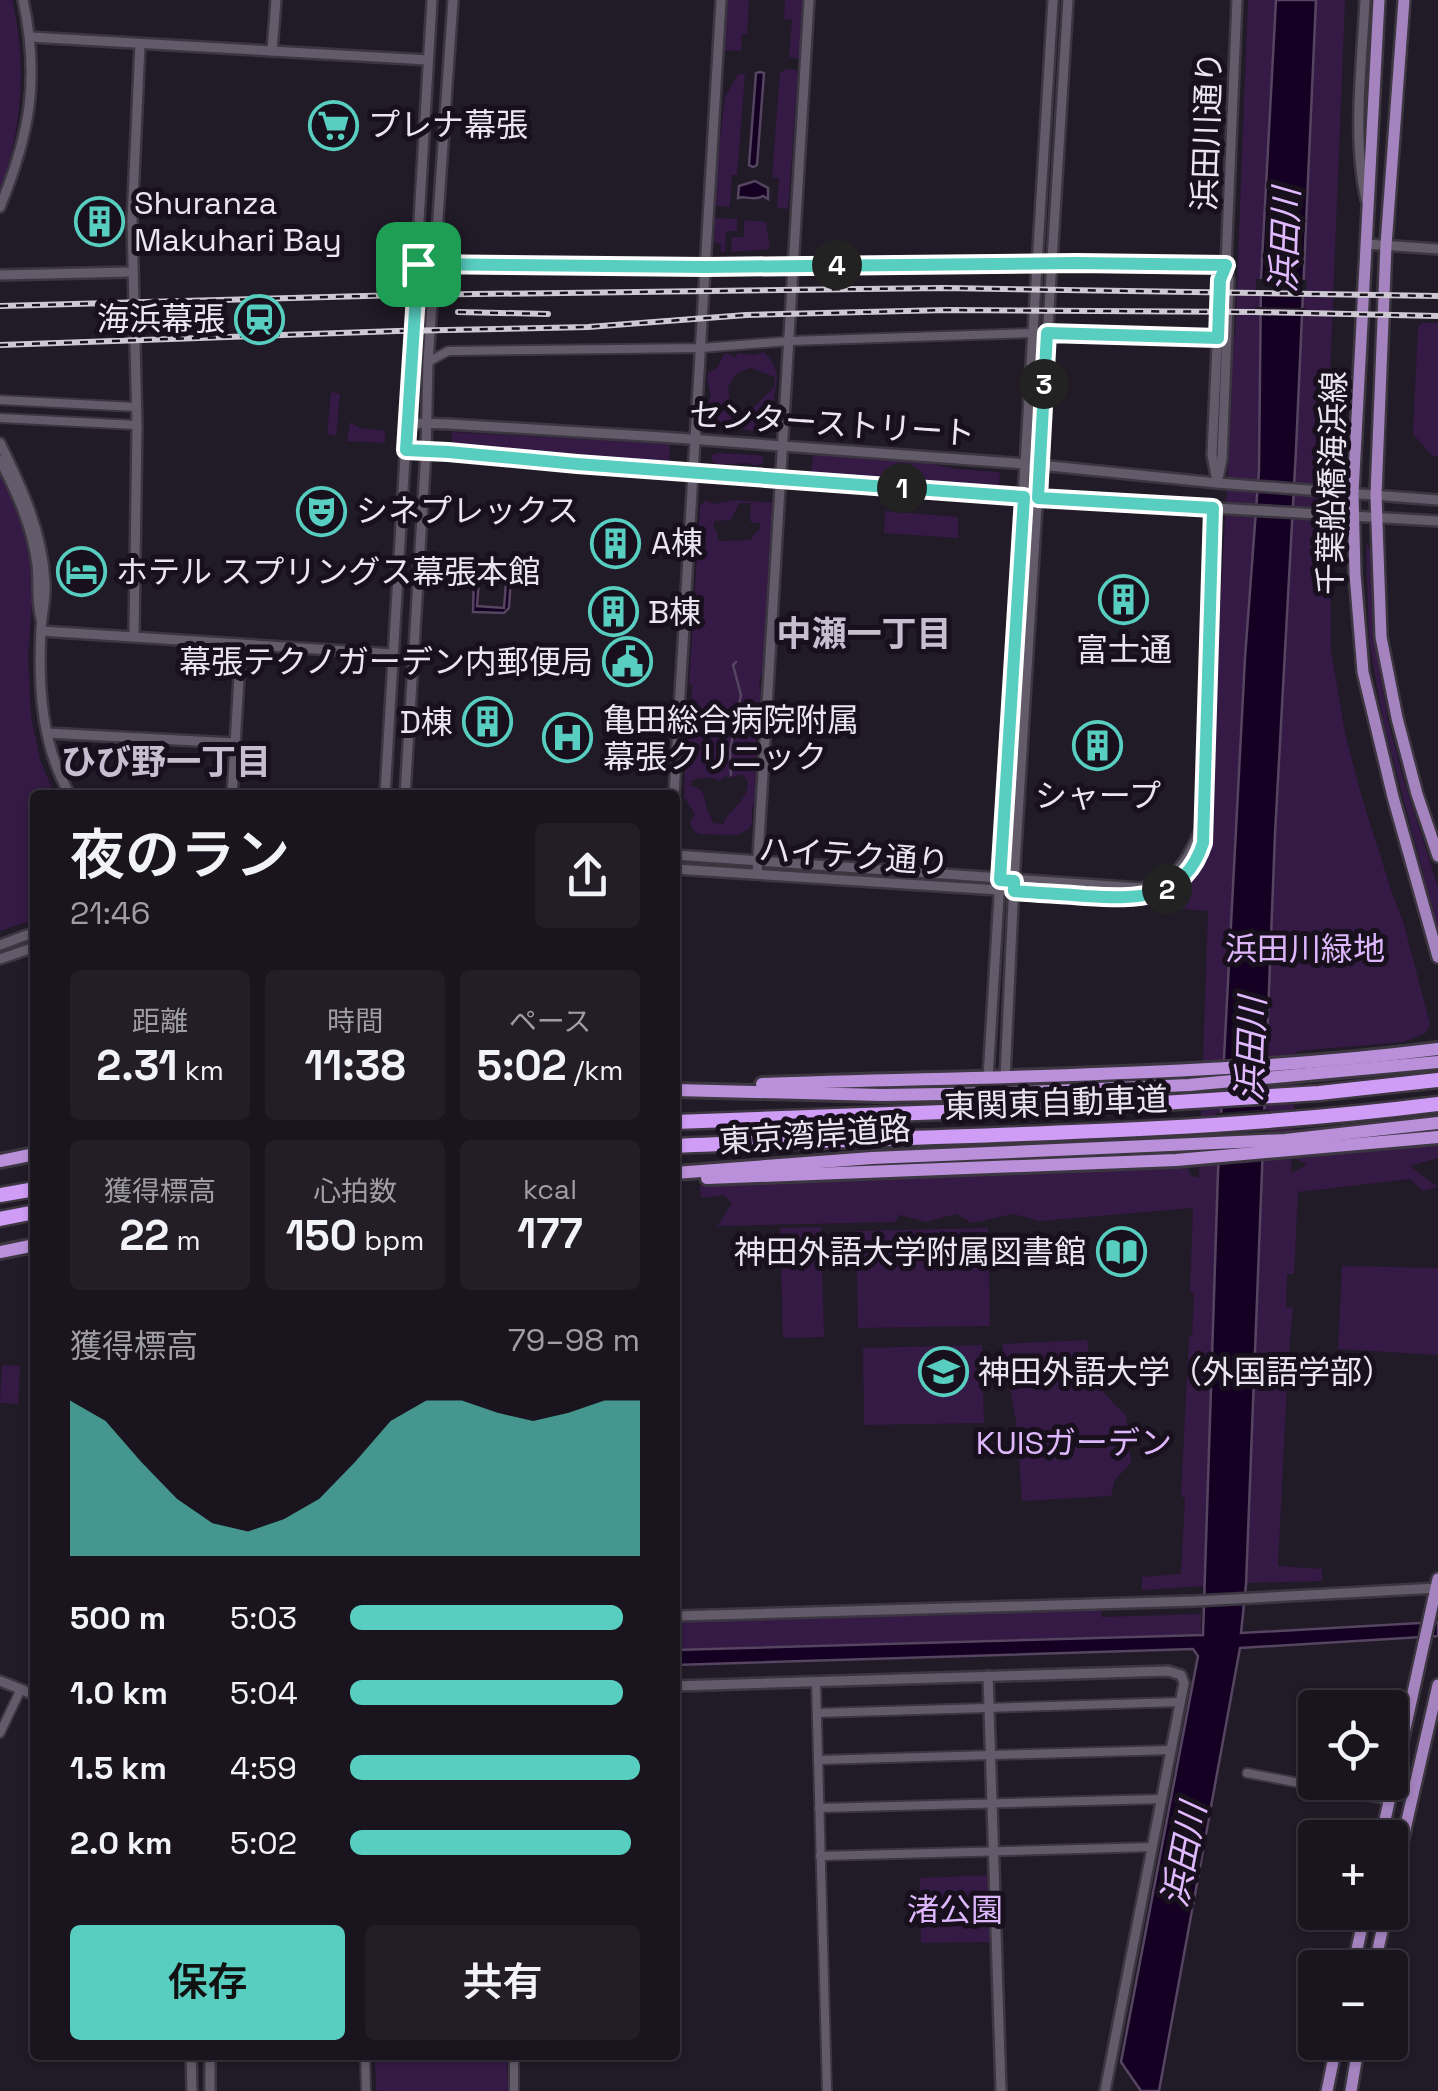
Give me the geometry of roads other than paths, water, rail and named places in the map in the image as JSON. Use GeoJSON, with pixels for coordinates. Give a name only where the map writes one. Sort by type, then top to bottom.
{"type":"FeatureCollection","features":[{"type":"Feature","properties":{"kind":"highway"},"geometry":{"type":"LineString","coordinates":[[705,1090],[757,1084],[1168,1070],[1438,1049]]}},
{"type":"Feature","properties":{"kind":"highway","name":"東京湾岸道路"},"geometry":{"type":"LineString","coordinates":[[680,1090],[1004,1094],[1207,1084],[1438,1062]]}},
{"type":"Feature","properties":{"kind":"highway","name":"東関東自動車道"},"geometry":{"type":"LineString","coordinates":[[680,1122],[1130,1105],[1319,1094],[1438,1080]]}},
{"type":"Feature","properties":{"kind":"highway","name":"東関東自動車道"},"geometry":{"type":"LineString","coordinates":[[680,1146],[1065,1132],[1298,1119],[1438,1104]]}},
{"type":"Feature","properties":{"kind":"highway","name":"東京湾岸道路"},"geometry":{"type":"LineString","coordinates":[[680,1175],[725,1168],[872,1158],[1266,1141],[1438,1123]]}},
{"type":"Feature","properties":{"kind":"highway"},"geometry":{"type":"LineString","coordinates":[[680,1176],[1176,1160],[1438,1137]]}},
{"type":"Feature","properties":{"kind":"highway"},"geometry":{"type":"LineString","coordinates":[[0,1161],[30,1155]]}},
{"type":"Feature","properties":{"kind":"highway"},"geometry":{"type":"LineString","coordinates":[[0,1195],[30,1190]]}},
{"type":"Feature","properties":{"kind":"highway"},"geometry":{"type":"LineString","coordinates":[[0,1219],[30,1213]]}},
{"type":"Feature","properties":{"kind":"highway"},"geometry":{"type":"LineString","coordinates":[[0,1252],[30,1246]]}},
{"type":"Feature","properties":{"kind":"main road","name":"千葉船橋海浜線"},"geometry":{"type":"LineString","coordinates":[[1379,0],[1352,516],[1363,672],[1438,958]]}},
{"type":"Feature","properties":{"kind":"main road","name":"千葉船橋海浜線"},"geometry":{"type":"LineString","coordinates":[[1404,0],[1386,245],[1376,495],[1385,656],[1417,794],[1438,856]]}},
{"type":"Feature","properties":{"kind":"main road"},"geometry":{"type":"LineString","coordinates":[[1408,1715],[1438,1585]]}},
{"type":"Feature","properties":{"kind":"main road"},"geometry":{"type":"LineString","coordinates":[[1407,1820],[1438,1686]]}},
{"type":"Feature","properties":{"kind":"main road"},"geometry":{"type":"LineString","coordinates":[[1385,1820],[1389,1800]]}},
{"type":"Feature","properties":{"kind":"main road"},"geometry":{"type":"LineString","coordinates":[[1327,2091],[1333,2060]]}},
{"type":"Feature","properties":{"kind":"main road"},"geometry":{"type":"LineString","coordinates":[[1351,2091],[1355,2060]]}},
{"type":"Feature","properties":{"kind":"street"},"geometry":{"type":"LineString","coordinates":[[0,207],[25,136],[31,95],[32,59],[23,0]]}},
{"type":"Feature","properties":{"kind":"street"},"geometry":{"type":"LineString","coordinates":[[272,51],[276,0]]}},
{"type":"Feature","properties":{"kind":"street"},"geometry":{"type":"LineString","coordinates":[[385,790],[432,0]]}},
{"type":"Feature","properties":{"kind":"street"},"geometry":{"type":"LineString","coordinates":[[405,790],[428,362],[453,0]]}},
{"type":"Feature","properties":{"kind":"street"},"geometry":{"type":"LineString","coordinates":[[674,790],[721,0]]}},
{"type":"Feature","properties":{"kind":"street"},"geometry":{"type":"LineString","coordinates":[[758,874],[809,0]]}},
{"type":"Feature","properties":{"kind":"street"},"geometry":{"type":"LineString","coordinates":[[988,1078],[1053,0]]}},
{"type":"Feature","properties":{"kind":"street"},"geometry":{"type":"LineString","coordinates":[[1005,1078],[1068,0]]}},
{"type":"Feature","properties":{"kind":"street","name":"浜田川通り"},"geometry":{"type":"LineString","coordinates":[[1217,483],[1222,459],[1222,338],[1230,280],[1226,265],[1238,0]]}},
{"type":"Feature","properties":{"kind":"street"},"geometry":{"type":"LineString","coordinates":[[1365,0],[1360,107],[1362,182],[1367,208]]}},
{"type":"Feature","properties":{"kind":"street"},"geometry":{"type":"LineString","coordinates":[[30,38],[428,60]]}},
{"type":"Feature","properties":{"kind":"street"},"geometry":{"type":"LineString","coordinates":[[134,636],[137,425],[132,221],[140,44]]}},
{"type":"Feature","properties":{"kind":"street"},"geometry":{"type":"LineString","coordinates":[[1366,244],[1438,248]]}},
{"type":"Feature","properties":{"kind":"street"},"geometry":{"type":"LineString","coordinates":[[418,264],[1226,265]]}},
{"type":"Feature","properties":{"kind":"street"},"geometry":{"type":"LineString","coordinates":[[0,274],[132,272]]}},
{"type":"Feature","properties":{"kind":"street"},"geometry":{"type":"LineString","coordinates":[[428,362],[448,351],[700,348],[1032,333],[1222,338]]}},
{"type":"Feature","properties":{"kind":"street"},"geometry":{"type":"LineString","coordinates":[[0,400],[136,407]]}},
{"type":"Feature","properties":{"kind":"street"},"geometry":{"type":"LineString","coordinates":[[0,418],[137,425]]}},
{"type":"Feature","properties":{"kind":"street","name":"センターストリート"},"geometry":{"type":"LineString","coordinates":[[408,423],[695,439],[1438,500]]}},
{"type":"Feature","properties":{"kind":"street"},"geometry":{"type":"LineString","coordinates":[[0,443],[20,484],[40,543],[46,584],[41,626]]}},
{"type":"Feature","properties":{"kind":"street","name":"センターストリート"},"geometry":{"type":"LineString","coordinates":[[406,450],[1038,498],[1438,522]]}},
{"type":"Feature","properties":{"kind":"street"},"geometry":{"type":"LineString","coordinates":[[0,460],[29,527],[37,564],[40,695],[54,763],[68,790]]}},
{"type":"Feature","properties":{"kind":"street","name":"ハイテク通り"},"geometry":{"type":"LineString","coordinates":[[680,869],[999,885],[1126,897],[1156,894],[1182,879],[1199,856],[1203,843],[1213,508]]}},
{"type":"Feature","properties":{"kind":"street"},"geometry":{"type":"LineString","coordinates":[[41,626],[393,654]]}},
{"type":"Feature","properties":{"kind":"street"},"geometry":{"type":"LineString","coordinates":[[232,790],[241,644]]}},
{"type":"Feature","properties":{"kind":"street"},"geometry":{"type":"LineString","coordinates":[[48,733],[234,743]]}},
{"type":"Feature","properties":{"kind":"street","name":"ハイテク通り"},"geometry":{"type":"LineString","coordinates":[[680,855],[999,885]]}},
{"type":"Feature","properties":{"kind":"street"},"geometry":{"type":"LineString","coordinates":[[0,945],[30,934]]}},
{"type":"Feature","properties":{"kind":"street"},"geometry":{"type":"LineString","coordinates":[[0,959],[30,949]]}},
{"type":"Feature","properties":{"kind":"street"},"geometry":{"type":"LineString","coordinates":[[680,1616],[1255,1599],[1438,1585]]}},
{"type":"Feature","properties":{"kind":"street"},"geometry":{"type":"LineString","coordinates":[[680,1686],[1174,1672],[1184,1679],[1105,2091]]}},
{"type":"Feature","properties":{"kind":"street"},"geometry":{"type":"LineString","coordinates":[[988,1676],[1001,2091]]}},
{"type":"Feature","properties":{"kind":"street"},"geometry":{"type":"LineString","coordinates":[[0,1681],[30,1692]]}},
{"type":"Feature","properties":{"kind":"street"},"geometry":{"type":"LineString","coordinates":[[816,1682],[827,2091]]}},
{"type":"Feature","properties":{"kind":"street"},"geometry":{"type":"LineString","coordinates":[[0,1733],[22,1689]]}},
{"type":"Feature","properties":{"kind":"street"},"geometry":{"type":"LineString","coordinates":[[817,1713],[1180,1702]]}},
{"type":"Feature","properties":{"kind":"street"},"geometry":{"type":"LineString","coordinates":[[818,1760],[1170,1750]]}},
{"type":"Feature","properties":{"kind":"street"},"geometry":{"type":"LineString","coordinates":[[1247,1773],[1298,1783]]}},
{"type":"Feature","properties":{"kind":"street"},"geometry":{"type":"LineString","coordinates":[[819,1808],[1162,1798]]}},
{"type":"Feature","properties":{"kind":"street"},"geometry":{"type":"LineString","coordinates":[[820,1856],[1152,1847]]}},
{"type":"Feature","properties":{"kind":"street"},"geometry":{"type":"LineString","coordinates":[[191,2060],[192,2091]]}},
{"type":"Feature","properties":{"kind":"street"},"geometry":{"type":"LineString","coordinates":[[210,2060],[210,2091]]}},
{"type":"Feature","properties":{"kind":"street"},"geometry":{"type":"LineString","coordinates":[[365,2060],[366,2091]]}},
{"type":"Feature","properties":{"kind":"street"},"geometry":{"type":"LineString","coordinates":[[514,2060],[514,2091]]}},
{"type":"Feature","properties":{"kind":"water","name":"浜田川"},"geometry":{"type":"Polygon","coordinates":[[[1276,0],[1316,0],[1241,1633],[1438,1622],[1438,1636],[1240,1648],[1159,2091],[1141,2091],[1121,2062],[1198,1656],[1193,1649],[680,1665],[680,1650],[1203,1635],[1218,1172],[1245,658],[1259,470],[1261,279],[1276,0]]]}},
{"type":"Feature","properties":{"kind":"water"},"geometry":{"type":"Polygon","coordinates":[[[756,73],[764,73],[757,165],[753,167],[749,165],[756,73]]]}},
{"type":"Feature","properties":{"kind":"water"},"geometry":{"type":"Polygon","coordinates":[[[755,181],[768,188],[768,199],[738,198],[739,186],[755,181]]]}},
{"type":"Feature","properties":{"kind":"water"},"geometry":{"type":"Polygon","coordinates":[[[474,575],[511,576],[509,608],[504,613],[473,612],[474,575]],[[479,580],[477,606],[504,608],[506,582],[479,580]]]}},
{"type":"Feature","properties":{"kind":"waterway"},"geometry":{"type":"LineString","coordinates":[[731,775],[730,750],[741,695],[733,665],[736,662]]}},
{"type":"Feature","properties":{"kind":"railway"},"geometry":{"type":"LineString","coordinates":[[0,306],[402,295],[944,288],[1438,296]]}},
{"type":"Feature","properties":{"kind":"railway"},"geometry":{"type":"LineString","coordinates":[[0,345],[588,327],[746,315],[947,310],[1438,316]]}},
{"type":"Feature","properties":{"kind":"railway"},"geometry":{"type":"LineString","coordinates":[[458,312],[548,314]]}},
{"type":"Feature","properties":{"kind":"place","name":"プレナ幕張"},"geometry":{"type":"Point","coordinates":[333,125]}},
{"type":"Feature","properties":{"kind":"place","name":"Shuranza Makuhari Bay"},"geometry":{"type":"Point","coordinates":[99,221]}},
{"type":"Feature","properties":{"kind":"place","name":"海浜幕張"},"geometry":{"type":"Point","coordinates":[260,319]}},
{"type":"Feature","properties":{"kind":"place","name":"シネプレックス"},"geometry":{"type":"Point","coordinates":[321,511]}},
{"type":"Feature","properties":{"kind":"place","name":"A棟"},"geometry":{"type":"Point","coordinates":[616,543]}},
{"type":"Feature","properties":{"kind":"place","name":"ホテル スプリングス幕張本館"},"geometry":{"type":"Point","coordinates":[81,572]}},
{"type":"Feature","properties":{"kind":"place","name":"富士通"},"geometry":{"type":"Point","coordinates":[1124,600]}},
{"type":"Feature","properties":{"kind":"place","name":"B棟"},"geometry":{"type":"Point","coordinates":[613,612]}},
{"type":"Feature","properties":{"kind":"place","name":"幕張テクノガーデン内郵便局"},"geometry":{"type":"Point","coordinates":[628,662]}},
{"type":"Feature","properties":{"kind":"place","name":"D棟"},"geometry":{"type":"Point","coordinates":[488,722]}},
{"type":"Feature","properties":{"kind":"place","name":"亀田総合病院附属 幕張クリニック"},"geometry":{"type":"Point","coordinates":[568,738]}},
{"type":"Feature","properties":{"kind":"place","name":"シャープ"},"geometry":{"type":"Point","coordinates":[1098,746]}},
{"type":"Feature","properties":{"kind":"place","name":"神田外語大学附属図書館"},"geometry":{"type":"Point","coordinates":[1121,1252]}},
{"type":"Feature","properties":{"kind":"place","name":"神田外語大学（外国語学部）"},"geometry":{"type":"Point","coordinates":[943,1372]}},
{"type":"Feature","properties":{"kind":"district","name":"中瀬一丁目"},"geometry":{"type":"Point","coordinates":[864,634]}},
{"type":"Feature","properties":{"kind":"district","name":"ひび野一丁目"},"geometry":{"type":"Point","coordinates":[166,762]}},
{"type":"Feature","properties":{"kind":"park label","name":"浜田川緑地"},"geometry":{"type":"Point","coordinates":[1305,949]}},
{"type":"Feature","properties":{"kind":"park label","name":"KUISガーデン"},"geometry":{"type":"Point","coordinates":[1074,1443]}},
{"type":"Feature","properties":{"kind":"park label","name":"渚公園"},"geometry":{"type":"Point","coordinates":[955,1910]}}]}
